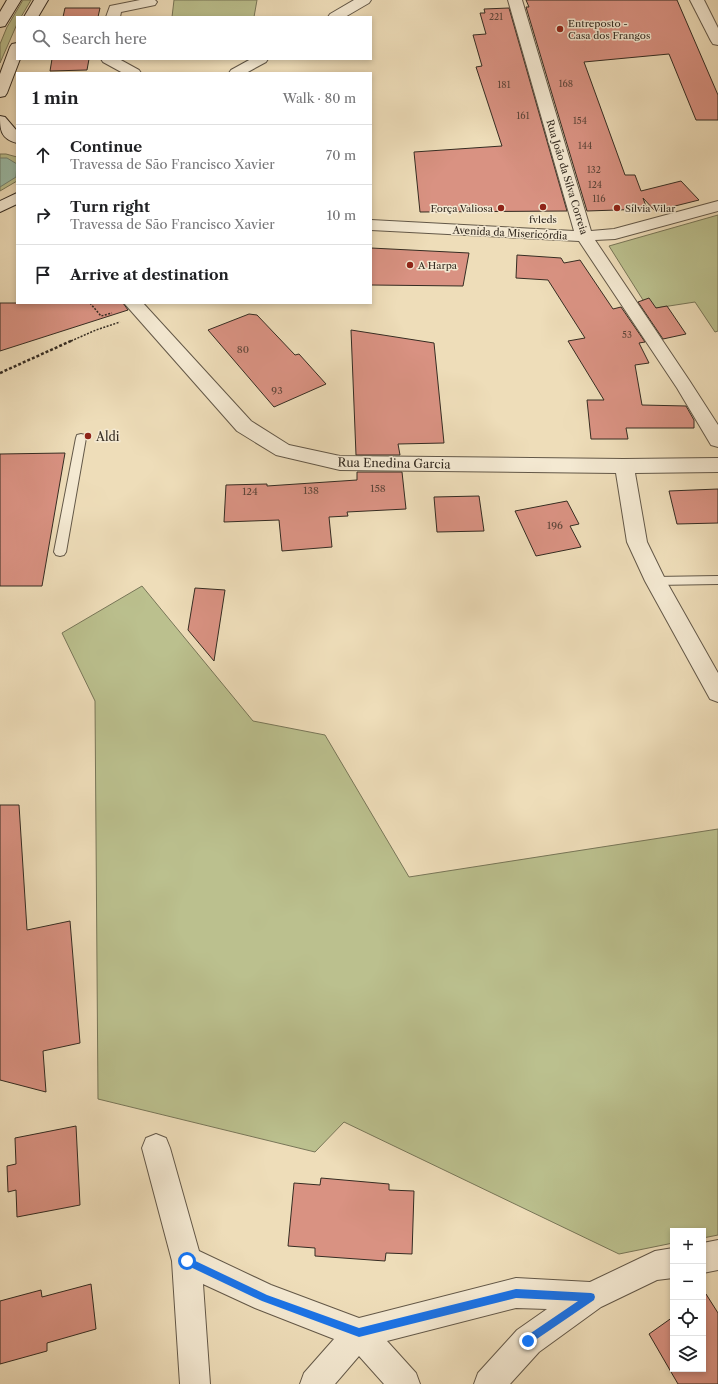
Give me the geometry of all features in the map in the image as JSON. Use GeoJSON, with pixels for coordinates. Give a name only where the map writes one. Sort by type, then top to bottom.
{"type":"FeatureCollection","features":[{"type":"Feature","properties":{"kind":"street"},"geometry":{"type":"LineString","coordinates":[[0,23],[14,0]]}},
{"type":"Feature","properties":{"kind":"street"},"geometry":{"type":"LineString","coordinates":[[32,16],[41,0]]}},
{"type":"Feature","properties":{"kind":"street"},"geometry":{"type":"LineString","coordinates":[[336,16],[362,0]]}},
{"type":"Feature","properties":{"kind":"street","name":"Rua João da Silva Correia"},"geometry":{"type":"LineString","coordinates":[[515,0],[584,236],[683,384],[718,440]]}},
{"type":"Feature","properties":{"kind":"street"},"geometry":{"type":"LineString","coordinates":[[697,0],[718,41]]}},
{"type":"Feature","properties":{"kind":"street"},"geometry":{"type":"LineString","coordinates":[[113,16],[115,9],[150,1],[148,16]]}},
{"type":"Feature","properties":{"kind":"street"},"geometry":{"type":"LineString","coordinates":[[0,93],[16,50]]}},
{"type":"Feature","properties":{"kind":"street"},"geometry":{"type":"LineString","coordinates":[[110,60],[132,72]]}},
{"type":"Feature","properties":{"kind":"street"},"geometry":{"type":"LineString","coordinates":[[139,72],[141,60]]}},
{"type":"Feature","properties":{"kind":"street"},"geometry":{"type":"LineString","coordinates":[[238,72],[259,60]]}},
{"type":"Feature","properties":{"kind":"street"},"geometry":{"type":"LineString","coordinates":[[0,120],[12,135],[16,137]]}},
{"type":"Feature","properties":{"kind":"street"},"geometry":{"type":"LineString","coordinates":[[0,143],[16,143]]}},
{"type":"Feature","properties":{"kind":"street"},"geometry":{"type":"LineString","coordinates":[[0,207],[16,199]]}},
{"type":"Feature","properties":{"kind":"street","name":"Avenida da Misericórdia"},"geometry":{"type":"LineString","coordinates":[[372,225],[584,236],[615,234],[718,206]]}},
{"type":"Feature","properties":{"kind":"street","name":"Rua Enedina Garcia"},"geometry":{"type":"LineString","coordinates":[[134,304],[244,426],[283,450],[340,463],[624,466],[718,465]]}},
{"type":"Feature","properties":{"kind":"street"},"geometry":{"type":"LineString","coordinates":[[624,466],[637,542],[655,581],[718,693]]}},
{"type":"Feature","properties":{"kind":"street"},"geometry":{"type":"LineString","coordinates":[[156,1148],[187,1261],[195,1384]]}},
{"type":"Feature","properties":{"kind":"street"},"geometry":{"type":"LineString","coordinates":[[706,1258],[718,1256]]}},
{"type":"Feature","properties":{"kind":"street"},"geometry":{"type":"LineString","coordinates":[[187,1261],[265,1298],[359,1333],[405,1384]]}},
{"type":"Feature","properties":{"kind":"street"},"geometry":{"type":"LineString","coordinates":[[489,1384],[528,1341],[591,1297],[655,1266],[670,1264]]}},
{"type":"Feature","properties":{"kind":"street"},"geometry":{"type":"LineString","coordinates":[[315,1384],[359,1333],[516,1293],[591,1297]]}},
{"type":"Feature","properties":{"kind":"lane"},"geometry":{"type":"LineString","coordinates":[[60,552],[81,438]]}},
{"type":"Feature","properties":{"kind":"lane"},"geometry":{"type":"LineString","coordinates":[[655,581],[718,580]]}},
{"type":"Feature","properties":{"kind":"path"},"geometry":{"type":"LineString","coordinates":[[91,304],[101,316],[110,313]]}},
{"type":"Feature","properties":{"kind":"path"},"geometry":{"type":"LineString","coordinates":[[0,373],[96,330],[124,320]]}},
{"type":"Feature","properties":{"kind":"shaded area"},"geometry":{"type":"Polygon","coordinates":[[[23,0],[31,0],[22,16],[16,16],[16,26],[0,63],[0,44],[7,27],[23,0]]]}},
{"type":"Feature","properties":{"kind":"shaded area"},"geometry":{"type":"Polygon","coordinates":[[[174,0],[257,0],[254,16],[172,16],[174,0]]]}},
{"type":"Feature","properties":{"kind":"shaded area"},"geometry":{"type":"Polygon","coordinates":[[[0,154],[16,157],[16,182],[0,191],[0,154]]]}},
{"type":"Feature","properties":{"kind":"shaded area"},"geometry":{"type":"Polygon","coordinates":[[[0,158],[7,158],[16,163],[16,177],[0,187],[0,158]]]}},
{"type":"Feature","properties":{"kind":"shaded area"},"geometry":{"type":"Polygon","coordinates":[[[718,215],[718,331],[715,332],[695,302],[656,308],[643,300],[609,246],[718,215]]]}},
{"type":"Feature","properties":{"kind":"shaded area"},"geometry":{"type":"Polygon","coordinates":[[[142,586],[253,721],[325,735],[409,877],[718,829],[718,1235],[706,1237],[706,1228],[670,1228],[670,1244],[619,1254],[344,1122],[315,1152],[98,1099],[95,701],[62,633],[142,586]]]}},
{"type":"Feature","properties":{"kind":"building"},"geometry":{"type":"Polygon","coordinates":[[[526,0],[677,0],[718,95],[718,120],[696,120],[669,54],[584,62],[625,175],[635,175],[641,191],[681,181],[699,200],[655,211],[643,198],[647,209],[587,211],[526,7],[529,7],[526,0]]]}},
{"type":"Feature","properties":{"kind":"building"},"geometry":{"type":"Polygon","coordinates":[[[65,8],[100,8],[98,16],[63,16],[65,8]]]}},
{"type":"Feature","properties":{"kind":"building"},"geometry":{"type":"Polygon","coordinates":[[[509,8],[567,211],[420,212],[414,152],[502,146],[476,67],[482,66],[473,35],[486,34],[480,13],[485,13],[484,9],[509,8]]]}},
{"type":"Feature","properties":{"kind":"building"},"geometry":{"type":"Polygon","coordinates":[[[52,60],[89,60],[87,70],[50,71],[52,60]]]}},
{"type":"Feature","properties":{"kind":"building"},"geometry":{"type":"Polygon","coordinates":[[[372,248],[469,253],[463,286],[372,285],[372,248]]]}},
{"type":"Feature","properties":{"kind":"building"},"geometry":{"type":"Polygon","coordinates":[[[517,255],[561,258],[564,263],[580,260],[613,309],[621,307],[645,342],[639,343],[649,363],[635,365],[642,405],[686,406],[694,420],[694,428],[626,428],[628,439],[591,439],[587,400],[604,400],[568,341],[585,338],[548,280],[516,278],[517,255]]]}},
{"type":"Feature","properties":{"kind":"building"},"geometry":{"type":"Polygon","coordinates":[[[649,298],[656,308],[667,306],[686,334],[663,339],[638,302],[649,298]]]}},
{"type":"Feature","properties":{"kind":"building"},"geometry":{"type":"Polygon","coordinates":[[[0,303],[124,304],[128,310],[0,351],[0,303]]]}},
{"type":"Feature","properties":{"kind":"building"},"geometry":{"type":"Polygon","coordinates":[[[249,314],[257,315],[295,355],[299,354],[326,384],[274,407],[208,330],[249,314]]]}},
{"type":"Feature","properties":{"kind":"building"},"geometry":{"type":"Polygon","coordinates":[[[351,330],[434,343],[444,443],[398,444],[400,455],[356,455],[351,330]]]}},
{"type":"Feature","properties":{"kind":"building"},"geometry":{"type":"Polygon","coordinates":[[[65,453],[42,586],[0,586],[0,454],[65,453]]]}},
{"type":"Feature","properties":{"kind":"building"},"geometry":{"type":"Polygon","coordinates":[[[357,472],[402,472],[406,509],[347,512],[348,516],[329,517],[332,547],[282,551],[279,520],[224,522],[226,485],[267,484],[267,486],[357,480],[357,472]]]}},
{"type":"Feature","properties":{"kind":"building"},"geometry":{"type":"Polygon","coordinates":[[[718,489],[718,523],[677,524],[669,491],[718,489]]]}},
{"type":"Feature","properties":{"kind":"building"},"geometry":{"type":"Polygon","coordinates":[[[479,496],[484,531],[437,532],[434,497],[479,496]]]}},
{"type":"Feature","properties":{"kind":"building"},"geometry":{"type":"Polygon","coordinates":[[[567,501],[579,524],[570,526],[581,547],[536,556],[515,511],[567,501]]]}},
{"type":"Feature","properties":{"kind":"building"},"geometry":{"type":"Polygon","coordinates":[[[195,588],[225,590],[214,661],[188,630],[195,588]]]}},
{"type":"Feature","properties":{"kind":"building"},"geometry":{"type":"Polygon","coordinates":[[[0,805],[19,805],[27,930],[70,921],[80,1043],[43,1051],[46,1092],[0,1080],[0,805]]]}},
{"type":"Feature","properties":{"kind":"building"},"geometry":{"type":"Polygon","coordinates":[[[76,1126],[80,1205],[17,1217],[16,1190],[8,1192],[7,1166],[16,1164],[15,1138],[76,1126]]]}},
{"type":"Feature","properties":{"kind":"building"},"geometry":{"type":"Polygon","coordinates":[[[321,1178],[389,1184],[389,1190],[414,1191],[412,1254],[386,1253],[385,1261],[315,1256],[315,1248],[288,1246],[294,1183],[320,1185],[321,1178]]]}},
{"type":"Feature","properties":{"kind":"building"},"geometry":{"type":"Polygon","coordinates":[[[91,1284],[96,1329],[47,1343],[47,1351],[0,1364],[0,1301],[41,1290],[42,1297],[91,1284]]]}},
{"type":"Feature","properties":{"kind":"building"},"geometry":{"type":"Polygon","coordinates":[[[706,1294],[718,1313],[718,1384],[678,1384],[671,1372],[706,1372],[706,1294]]]}},
{"type":"Feature","properties":{"kind":"building"},"geometry":{"type":"Polygon","coordinates":[[[670,1319],[670,1370],[649,1334],[670,1319]]]}},
{"type":"Feature","properties":{"kind":"place","name":"Entreposto - Casa dos Frangos"},"geometry":{"type":"Point","coordinates":[560,29]}},
{"type":"Feature","properties":{"kind":"place","name":"fvleds"},"geometry":{"type":"Point","coordinates":[543,207]}},
{"type":"Feature","properties":{"kind":"place","name":"Força Valiosa"},"geometry":{"type":"Point","coordinates":[501,208]}},
{"type":"Feature","properties":{"kind":"place","name":"Sílvia Vilar"},"geometry":{"type":"Point","coordinates":[617,208]}},
{"type":"Feature","properties":{"kind":"place","name":"A Harpa"},"geometry":{"type":"Point","coordinates":[410,265]}},
{"type":"Feature","properties":{"kind":"place","name":"Aldi"},"geometry":{"type":"Point","coordinates":[88,436]}},
{"type":"Feature","properties":{"kind":"route"},"geometry":{"type":"LineString","coordinates":[[187,1261],[265,1298],[359,1333],[516,1293],[591,1297],[528,1341]]}}]}
